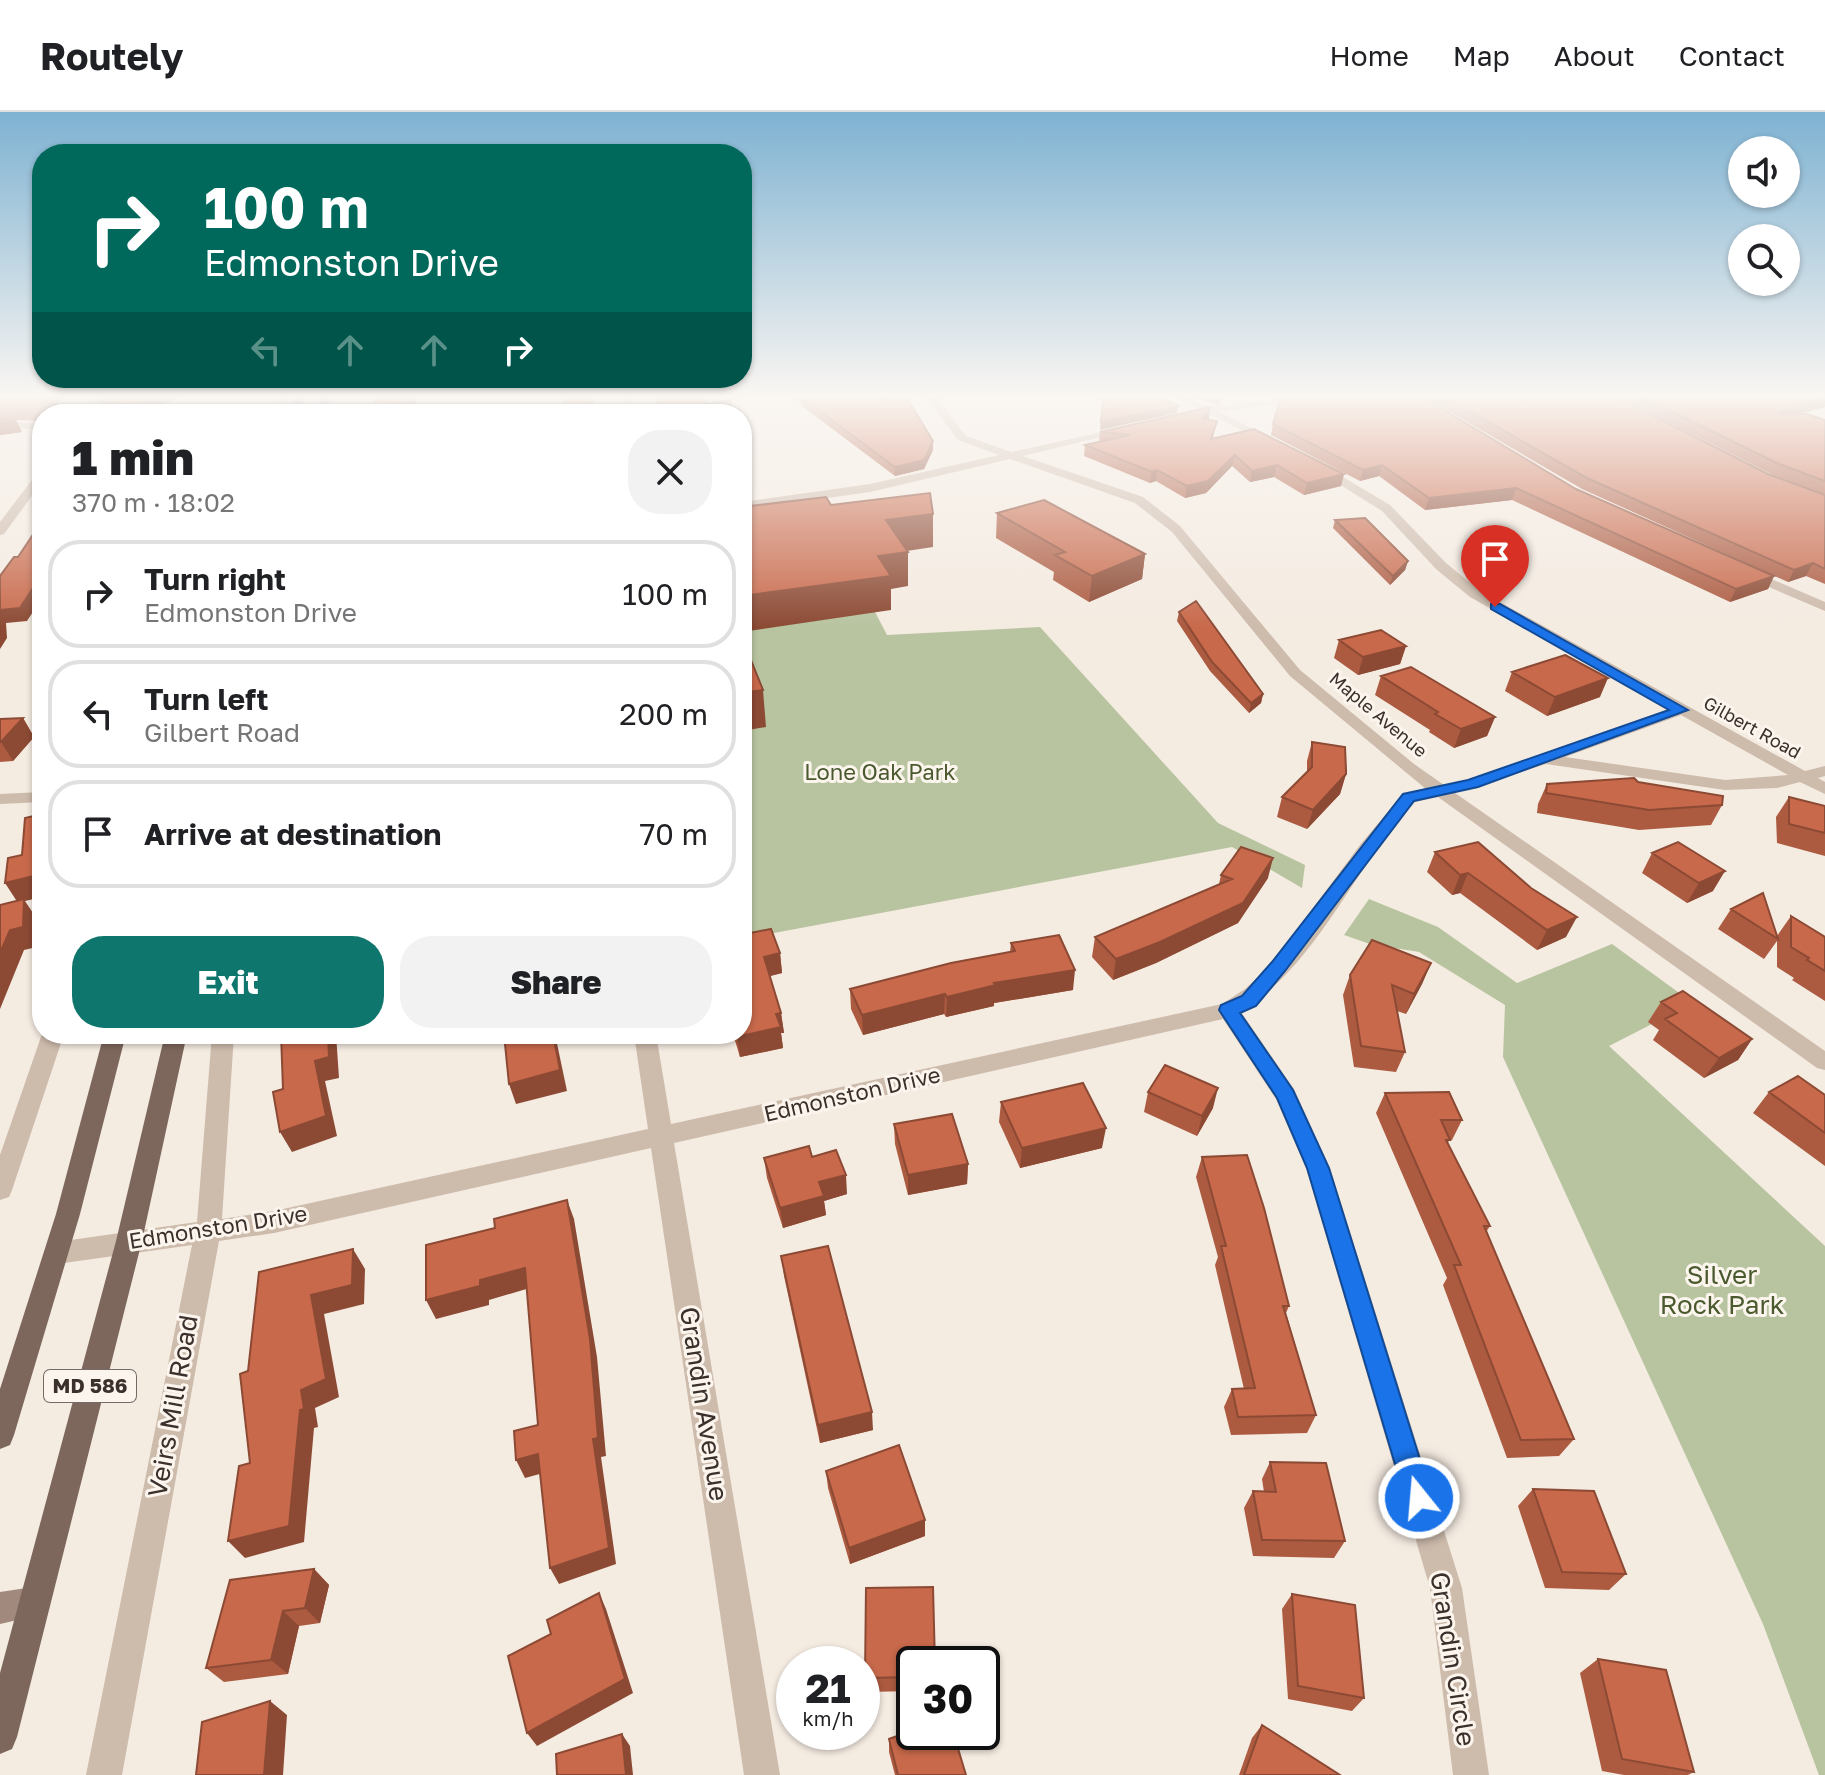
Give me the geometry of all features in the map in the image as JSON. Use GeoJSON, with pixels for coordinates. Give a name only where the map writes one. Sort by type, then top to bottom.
{"type":"FeatureCollection","features":[{"type":"Feature","properties":{"kind":"main road","name":"MD 586"},"geometry":{"type":"LineString","coordinates":[[0,1435],[57,1253],[112,1044]]}},
{"type":"Feature","properties":{"kind":"main road","name":"MD 586"},"geometry":{"type":"LineString","coordinates":[[0,1737],[129,1241],[174,1044]]}},
{"type":"Feature","properties":{"kind":"street"},"geometry":{"type":"LineString","coordinates":[[752,505],[818,498],[931,473]]}},
{"type":"Feature","properties":{"kind":"street","name":"Maple Avenue"},"geometry":{"type":"LineString","coordinates":[[1062,473],[1114,490],[1156,511],[1176,529],[1295,673],[1408,768],[1825,1062]]}},
{"type":"Feature","properties":{"kind":"street","name":"Gilbert Road"},"geometry":{"type":"LineString","coordinates":[[1330,473],[1386,508],[1441,566],[1475,594],[1825,789]]}},
{"type":"Feature","properties":{"kind":"street"},"geometry":{"type":"LineString","coordinates":[[0,531],[32,488]]}},
{"type":"Feature","properties":{"kind":"street"},"geometry":{"type":"LineString","coordinates":[[1738,569],[1825,607]]}},
{"type":"Feature","properties":{"kind":"street","name":"Edmonston Drive"},"geometry":{"type":"LineString","coordinates":[[57,1253],[274,1222],[1228,1010],[1249,1001],[1293,949],[1398,808],[1409,798],[1473,784],[1681,710]]}},
{"type":"Feature","properties":{"kind":"street","name":"Edmonston Drive"},"geometry":{"type":"LineString","coordinates":[[1547,759],[1725,785],[1777,783],[1825,771]]}},
{"type":"Feature","properties":{"kind":"street"},"geometry":{"type":"LineString","coordinates":[[0,799],[32,797]]}},
{"type":"Feature","properties":{"kind":"street","name":"Grandin Circle"},"geometry":{"type":"LineString","coordinates":[[1228,1010],[1286,1095],[1318,1168],[1446,1588],[1471,1775]]}},
{"type":"Feature","properties":{"kind":"street"},"geometry":{"type":"LineString","coordinates":[[0,1190],[50,1044]]}},
{"type":"Feature","properties":{"kind":"street","name":"Veirs Mill Road"},"geometry":{"type":"LineString","coordinates":[[104,1775],[208,1230],[214,1191],[222,1044]]}},
{"type":"Feature","properties":{"kind":"street","name":"Grandin Avenue"},"geometry":{"type":"LineString","coordinates":[[647,1044],[762,1775]]}},
{"type":"Feature","properties":{"kind":"street"},"geometry":{"type":"LineString","coordinates":[[0,1608],[33,1603]]}},
{"type":"Feature","properties":{"kind":"green space","name":"Lone Oak Park"},"geometry":{"type":"Polygon","coordinates":[[[819,504],[887,635],[1040,627],[1218,823],[1305,865],[1302,888],[1232,847],[752,937],[752,511],[819,504]]]}},
{"type":"Feature","properties":{"kind":"green space","name":"Silver Rock Park"},"geometry":{"type":"Polygon","coordinates":[[[1369,899],[1438,927],[1517,983],[1612,944],[1693,1003],[1609,1046],[1825,1246],[1825,1775],[1819,1775],[1763,1624],[1503,1057],[1505,1005],[1419,952],[1370,944],[1344,935],[1369,899]]]}},
{"type":"Feature","properties":{"kind":"building"},"geometry":{"type":"Polygon","coordinates":[[[1162,473],[1217,473],[1208,481],[1187,486],[1162,473]]]}},
{"type":"Feature","properties":{"kind":"building"},"geometry":{"type":"Polygon","coordinates":[[[1290,473],[1344,474],[1307,483],[1290,473]]]}},
{"type":"Feature","properties":{"kind":"building"},"geometry":{"type":"Polygon","coordinates":[[[1393,473],[1549,473],[1576,489],[1774,576],[1736,589],[1516,488],[1429,498],[1393,473]]]}},
{"type":"Feature","properties":{"kind":"building"},"geometry":{"type":"Polygon","coordinates":[[[1578,473],[1765,473],[1825,495],[1825,569],[1813,563],[1794,570],[1578,473]]]}},
{"type":"Feature","properties":{"kind":"building"},"geometry":{"type":"Polygon","coordinates":[[[1802,473],[1825,473],[1825,481],[1802,473]]]}},
{"type":"Feature","properties":{"kind":"building"},"geometry":{"type":"Polygon","coordinates":[[[930,493],[933,514],[886,520],[908,552],[878,556],[891,576],[752,595],[752,506],[826,497],[831,505],[930,493]]]}},
{"type":"Feature","properties":{"kind":"building"},"geometry":{"type":"Polygon","coordinates":[[[1044,500],[1145,554],[1092,576],[1055,555],[1065,552],[997,513],[1044,500]]]}},
{"type":"Feature","properties":{"kind":"building"},"geometry":{"type":"Polygon","coordinates":[[[1365,518],[1408,561],[1393,576],[1335,520],[1365,518]]]}},
{"type":"Feature","properties":{"kind":"building"},"geometry":{"type":"Polygon","coordinates":[[[32,536],[32,589],[20,608],[0,610],[0,576],[14,557],[18,557],[32,536]]]}},
{"type":"Feature","properties":{"kind":"building"},"geometry":{"type":"Polygon","coordinates":[[[1196,601],[1263,694],[1251,703],[1212,662],[1179,612],[1196,601]]]}},
{"type":"Feature","properties":{"kind":"building"},"geometry":{"type":"Polygon","coordinates":[[[1381,630],[1406,646],[1363,657],[1339,640],[1381,630]]]}},
{"type":"Feature","properties":{"kind":"building"},"geometry":{"type":"Polygon","coordinates":[[[1565,655],[1608,678],[1555,697],[1512,672],[1565,655]]]}},
{"type":"Feature","properties":{"kind":"building"},"geometry":{"type":"Polygon","coordinates":[[[752,663],[763,690],[752,692],[752,663]]]}},
{"type":"Feature","properties":{"kind":"building"},"geometry":{"type":"Polygon","coordinates":[[[1411,667],[1495,717],[1461,729],[1381,676],[1411,667]]]}},
{"type":"Feature","properties":{"kind":"building"},"geometry":{"type":"Polygon","coordinates":[[[23,718],[1,742],[0,742],[0,719],[23,718]]]}},
{"type":"Feature","properties":{"kind":"building"},"geometry":{"type":"Polygon","coordinates":[[[1312,742],[1345,747],[1346,770],[1346,774],[1313,810],[1282,797],[1312,767],[1312,742]]]}},
{"type":"Feature","properties":{"kind":"building"},"geometry":{"type":"Polygon","coordinates":[[[1634,778],[1638,782],[1723,796],[1722,805],[1649,810],[1546,793],[1547,784],[1634,778]]]}},
{"type":"Feature","properties":{"kind":"building"},"geometry":{"type":"Polygon","coordinates":[[[1789,797],[1825,806],[1825,833],[1789,824],[1789,797]]]}},
{"type":"Feature","properties":{"kind":"building"},"geometry":{"type":"Polygon","coordinates":[[[32,816],[32,876],[5,883],[8,858],[22,855],[25,818],[32,816]]]}},
{"type":"Feature","properties":{"kind":"building"},"geometry":{"type":"Polygon","coordinates":[[[1478,842],[1531,888],[1577,917],[1547,930],[1468,873],[1460,875],[1435,852],[1478,842]]]}},
{"type":"Feature","properties":{"kind":"building"},"geometry":{"type":"Polygon","coordinates":[[[1678,842],[1725,871],[1699,883],[1652,853],[1678,842]]]}},
{"type":"Feature","properties":{"kind":"building"},"geometry":{"type":"Polygon","coordinates":[[[1241,847],[1273,858],[1243,903],[1116,959],[1095,937],[1232,879],[1221,875],[1241,847]]]}},
{"type":"Feature","properties":{"kind":"building"},"geometry":{"type":"Polygon","coordinates":[[[1763,893],[1778,939],[1731,909],[1763,893]]]}},
{"type":"Feature","properties":{"kind":"building"},"geometry":{"type":"Polygon","coordinates":[[[24,899],[23,927],[10,930],[0,953],[0,905],[24,899]]]}},
{"type":"Feature","properties":{"kind":"building"},"geometry":{"type":"Polygon","coordinates":[[[1791,916],[1825,937],[1825,971],[1791,947],[1791,916]]]}},
{"type":"Feature","properties":{"kind":"building"},"geometry":{"type":"Polygon","coordinates":[[[771,929],[780,953],[764,957],[781,1013],[776,1014],[781,1027],[752,1034],[752,933],[771,929]]]}},
{"type":"Feature","properties":{"kind":"building"},"geometry":{"type":"Polygon","coordinates":[[[1059,935],[1075,970],[994,983],[996,985],[862,1015],[850,989],[951,963],[1015,951],[1011,943],[1059,935]]]}},
{"type":"Feature","properties":{"kind":"building"},"geometry":{"type":"Polygon","coordinates":[[[1372,940],[1431,963],[1414,994],[1392,985],[1405,1052],[1361,1046],[1350,975],[1372,940]]]}},
{"type":"Feature","properties":{"kind":"building"},"geometry":{"type":"Polygon","coordinates":[[[1683,991],[1752,1039],[1719,1058],[1665,1019],[1677,1013],[1661,1002],[1683,991]]]}},
{"type":"Feature","properties":{"kind":"building"},"geometry":{"type":"Polygon","coordinates":[[[281,1044],[328,1044],[329,1057],[315,1061],[326,1116],[280,1132],[273,1092],[283,1089],[281,1044]]]}},
{"type":"Feature","properties":{"kind":"building"},"geometry":{"type":"Polygon","coordinates":[[[505,1044],[555,1044],[560,1070],[509,1084],[505,1044]]]}},
{"type":"Feature","properties":{"kind":"building"},"geometry":{"type":"Polygon","coordinates":[[[1165,1065],[1218,1088],[1202,1116],[1148,1092],[1165,1065]]]}},
{"type":"Feature","properties":{"kind":"building"},"geometry":{"type":"Polygon","coordinates":[[[1798,1076],[1825,1095],[1825,1133],[1769,1092],[1798,1076]]]}},
{"type":"Feature","properties":{"kind":"building"},"geometry":{"type":"Polygon","coordinates":[[[1083,1083],[1106,1128],[1022,1148],[1001,1102],[1083,1083]]]}},
{"type":"Feature","properties":{"kind":"building"},"geometry":{"type":"Polygon","coordinates":[[[1449,1092],[1462,1120],[1441,1120],[1450,1140],[1446,1140],[1490,1226],[1484,1226],[1574,1439],[1521,1440],[1454,1265],[1461,1265],[1385,1093],[1449,1092]]]}},
{"type":"Feature","properties":{"kind":"building"},"geometry":{"type":"Polygon","coordinates":[[[952,1114],[968,1164],[908,1175],[894,1124],[952,1114]]]}},
{"type":"Feature","properties":{"kind":"building"},"geometry":{"type":"Polygon","coordinates":[[[809,1146],[812,1157],[836,1150],[846,1175],[819,1182],[824,1196],[780,1208],[764,1158],[809,1146]]]}},
{"type":"Feature","properties":{"kind":"building"},"geometry":{"type":"Polygon","coordinates":[[[1247,1155],[1289,1306],[1283,1306],[1316,1415],[1238,1417],[1232,1389],[1255,1388],[1221,1246],[1226,1246],[1202,1157],[1247,1155]]]}},
{"type":"Feature","properties":{"kind":"building"},"geometry":{"type":"Polygon","coordinates":[[[567,1200],[590,1339],[598,1438],[593,1439],[609,1548],[550,1568],[538,1454],[516,1460],[514,1431],[538,1425],[525,1268],[480,1280],[480,1286],[426,1300],[426,1245],[495,1228],[494,1219],[567,1200]]]}},
{"type":"Feature","properties":{"kind":"building"},"geometry":{"type":"Polygon","coordinates":[[[828,1246],[872,1412],[818,1425],[781,1256],[828,1246]]]}},
{"type":"Feature","properties":{"kind":"building"},"geometry":{"type":"Polygon","coordinates":[[[353,1249],[352,1285],[311,1295],[326,1379],[301,1390],[304,1409],[300,1410],[289,1526],[228,1541],[239,1466],[250,1463],[240,1374],[248,1371],[259,1272],[353,1249]]]}},
{"type":"Feature","properties":{"kind":"building"},"geometry":{"type":"Polygon","coordinates":[[[899,1445],[925,1520],[849,1548],[826,1471],[899,1445]]]}},
{"type":"Feature","properties":{"kind":"building"},"geometry":{"type":"Polygon","coordinates":[[[1270,1462],[1326,1463],[1345,1541],[1262,1540],[1253,1491],[1276,1492],[1270,1462]]]}},
{"type":"Feature","properties":{"kind":"building"},"geometry":{"type":"Polygon","coordinates":[[[1533,1489],[1594,1491],[1626,1574],[1562,1572],[1533,1489]]]}},
{"type":"Feature","properties":{"kind":"building"},"geometry":{"type":"Polygon","coordinates":[[[314,1569],[305,1608],[283,1611],[271,1660],[206,1668],[230,1580],[314,1569]]]}},
{"type":"Feature","properties":{"kind":"building"},"geometry":{"type":"Polygon","coordinates":[[[933,1587],[935,1646],[896,1646],[896,1677],[880,1678],[880,1646],[865,1646],[866,1588],[933,1587]]]}},
{"type":"Feature","properties":{"kind":"building"},"geometry":{"type":"Polygon","coordinates":[[[599,1593],[625,1679],[527,1733],[508,1656],[551,1634],[547,1620],[599,1593]]]}},
{"type":"Feature","properties":{"kind":"building"},"geometry":{"type":"Polygon","coordinates":[[[1292,1594],[1355,1605],[1364,1698],[1298,1686],[1292,1594]]]}},
{"type":"Feature","properties":{"kind":"building"},"geometry":{"type":"Polygon","coordinates":[[[1598,1659],[1666,1670],[1694,1772],[1622,1759],[1598,1659]]]}},
{"type":"Feature","properties":{"kind":"building"},"geometry":{"type":"Polygon","coordinates":[[[270,1701],[264,1775],[196,1775],[202,1722],[270,1701]]]}},
{"type":"Feature","properties":{"kind":"building"},"geometry":{"type":"Polygon","coordinates":[[[1262,1725],[1340,1775],[1244,1775],[1262,1725]]]}},
{"type":"Feature","properties":{"kind":"building"},"geometry":{"type":"Polygon","coordinates":[[[622,1734],[626,1775],[557,1775],[556,1754],[622,1734]]]}},
{"type":"Feature","properties":{"kind":"building"},"geometry":{"type":"Polygon","coordinates":[[[896,1736],[896,1750],[958,1750],[966,1775],[898,1775],[889,1739],[896,1736]]]}},
{"type":"Feature","properties":{"kind":"route"},"geometry":{"type":"LineString","coordinates":[[1419,1498],[1318,1168],[1286,1095],[1228,1010],[1249,1001],[1279,967],[1398,808],[1409,798],[1473,784],[1681,710],[1495,607]]}}]}
